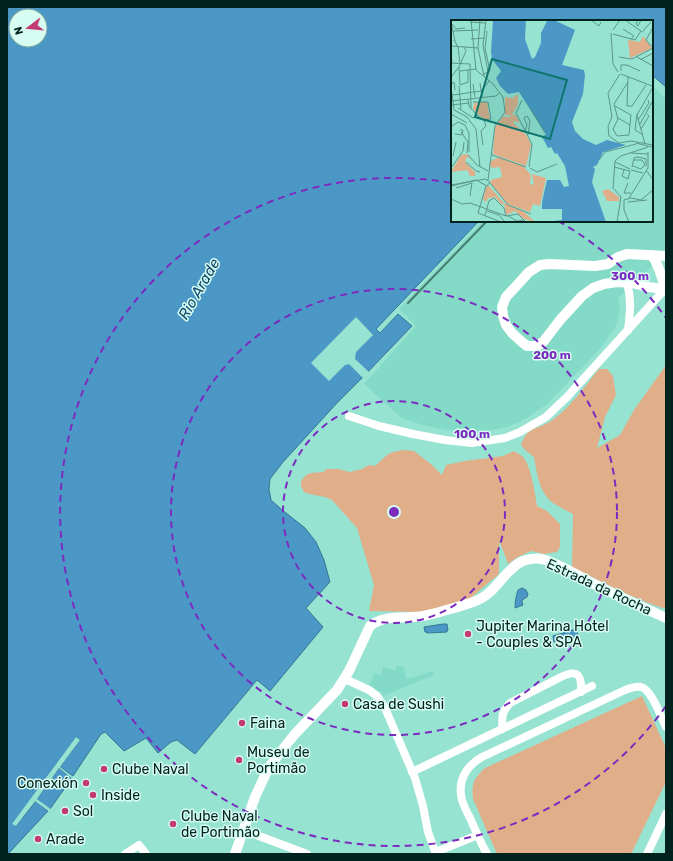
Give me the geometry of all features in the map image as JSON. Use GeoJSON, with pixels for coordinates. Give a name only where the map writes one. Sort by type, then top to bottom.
{"type":"FeatureCollection","features":[{"type":"Feature","properties":{"kind":"street"},"geometry":{"type":"LineString","coordinates":[[666,256],[627,254],[618,257],[608,264],[595,266],[540,265],[529,272],[506,297],[502,307],[503,316],[506,325],[512,333],[527,346],[534,346],[539,345],[544,341],[560,320],[582,296],[593,288],[604,284],[618,282],[648,288],[666,288]]}},
{"type":"Feature","properties":{"kind":"street"},"geometry":{"type":"LineString","coordinates":[[652,255],[661,271],[666,288]]}},
{"type":"Feature","properties":{"kind":"street"},"geometry":{"type":"LineString","coordinates":[[627,283],[631,305],[628,330]]}},
{"type":"Feature","properties":{"kind":"street"},"geometry":{"type":"LineString","coordinates":[[350,416],[379,426],[413,434],[472,443],[505,438],[520,432],[546,417],[567,397],[666,288]]}},
{"type":"Feature","properties":{"kind":"street","name":"Estrada da Rocha"},"geometry":{"type":"LineString","coordinates":[[345,679],[367,631],[376,621],[423,616],[470,604],[490,592],[513,568],[524,560],[537,559],[556,565],[666,618]]}},
{"type":"Feature","properties":{"kind":"street"},"geometry":{"type":"LineString","coordinates":[[502,729],[502,715],[510,703],[568,673],[573,673],[580,677],[580,692]]}},
{"type":"Feature","properties":{"kind":"street"},"geometry":{"type":"LineString","coordinates":[[235,853],[255,797],[270,767],[294,736],[337,690],[345,679],[369,690],[378,696],[385,708],[415,778],[423,806],[428,832],[436,853],[478,835]]}},
{"type":"Feature","properties":{"kind":"street"},"geometry":{"type":"LineString","coordinates":[[412,772],[592,686]]}},
{"type":"Feature","properties":{"kind":"street"},"geometry":{"type":"LineString","coordinates":[[486,854],[462,800],[461,790],[462,780],[467,770],[482,756],[633,687],[639,687],[646,690],[651,696],[666,727]]}},
{"type":"Feature","properties":{"kind":"street"},"geometry":{"type":"LineString","coordinates":[[649,853],[666,814]]}},
{"type":"Feature","properties":{"kind":"street"},"geometry":{"type":"LineString","coordinates":[[243,830],[307,854]]}},
{"type":"Feature","properties":{"kind":"street"},"geometry":{"type":"LineString","coordinates":[[125,854],[139,845],[146,854]]}},
{"type":"Feature","properties":{"kind":"shaded area"},"geometry":{"type":"Polygon","coordinates":[[[653,86],[666,99],[666,253],[618,298],[620,306],[616,326],[600,349],[547,404],[527,418],[510,426],[484,431],[460,432],[427,426],[403,419],[364,384],[416,326],[399,309],[482,222],[653,222],[653,86]]]}},
{"type":"Feature","properties":{"kind":"shaded area"},"geometry":{"type":"Polygon","coordinates":[[[666,365],[666,609],[630,595],[572,567],[573,514],[548,499],[539,482],[534,457],[521,445],[523,439],[529,431],[546,424],[558,416],[599,369],[607,369],[613,376],[616,395],[605,417],[597,448],[620,435],[634,410],[666,365]]]}},
{"type":"Feature","properties":{"kind":"shaded area"},"geometry":{"type":"Polygon","coordinates":[[[403,450],[414,451],[442,475],[446,465],[503,456],[514,451],[521,455],[530,472],[537,506],[547,511],[560,524],[560,547],[557,552],[544,554],[531,551],[516,558],[508,564],[499,542],[499,574],[467,601],[421,612],[369,611],[374,585],[357,528],[332,500],[304,492],[301,486],[301,481],[306,475],[323,472],[327,469],[338,469],[350,472],[362,469],[369,465],[375,466],[387,455],[403,450]]]}},
{"type":"Feature","properties":{"kind":"shaded area"},"geometry":{"type":"Polygon","coordinates":[[[397,666],[404,667],[406,678],[412,678],[432,671],[434,675],[383,696],[370,685],[374,673],[381,675],[383,667],[395,671],[397,666]]]}},
{"type":"Feature","properties":{"kind":"shaded area"},"geometry":{"type":"Polygon","coordinates":[[[642,696],[666,748],[666,782],[631,854],[497,854],[473,799],[473,785],[481,772],[485,768],[642,696]]]}},
{"type":"Feature","properties":{"kind":"water","name":"Rio Arade"},"geometry":{"type":"Polygon","coordinates":[[[7,7],[666,7],[666,87],[653,76],[653,20],[451,20],[451,222],[478,222],[376,329],[380,333],[398,314],[412,326],[337,403],[283,462],[270,479],[269,489],[271,500],[305,528],[316,542],[324,560],[330,582],[306,608],[323,627],[270,691],[257,680],[195,754],[177,740],[171,742],[158,753],[146,738],[124,751],[105,732],[101,734],[73,776],[60,767],[80,740],[76,737],[13,824],[16,826],[36,801],[48,811],[7,854],[7,7]]]}},
{"type":"Feature","properties":{"kind":"water"},"geometry":{"type":"Polygon","coordinates":[[[522,588],[526,590],[528,594],[527,597],[522,600],[523,605],[515,608],[518,590],[522,588]]]}},
{"type":"Feature","properties":{"kind":"water"},"geometry":{"type":"Polygon","coordinates":[[[447,624],[447,632],[425,632],[424,627],[447,624]]]}},
{"type":"Feature","properties":{"kind":"water"},"geometry":{"type":"Polygon","coordinates":[[[576,629],[578,636],[554,642],[553,636],[576,629]]]}},
{"type":"Feature","properties":{"kind":"water"},"geometry":{"type":"Polygon","coordinates":[[[59,768],[72,778],[50,809],[37,799],[59,768]]]}},
{"type":"Feature","properties":{"kind":"pier"},"geometry":{"type":"Polygon","coordinates":[[[356,317],[373,335],[356,352],[355,359],[370,373],[364,379],[349,364],[345,365],[329,381],[311,363],[356,317]]]}},
{"type":"Feature","properties":{"kind":"pier"},"geometry":{"type":"Polygon","coordinates":[[[76,737],[80,740],[60,767],[74,778],[73,779],[59,768],[37,799],[52,810],[50,812],[35,801],[16,826],[12,824],[76,737]],[[77,740],[15,823],[16,824],[77,740]]]}},
{"type":"Feature","properties":{"kind":"railway"},"geometry":{"type":"LineString","coordinates":[[408,303],[486,222]]}},
{"type":"Feature","properties":{"kind":"place","name":"Jupiter Marina Hotel - Couples & SPA"},"geometry":{"type":"Point","coordinates":[468,634]}},
{"type":"Feature","properties":{"kind":"place","name":"Casa de Sushi"},"geometry":{"type":"Point","coordinates":[345,704]}},
{"type":"Feature","properties":{"kind":"place","name":"Faina"},"geometry":{"type":"Point","coordinates":[242,723]}},
{"type":"Feature","properties":{"kind":"place","name":"Museu de Portimão"},"geometry":{"type":"Point","coordinates":[239,760]}},
{"type":"Feature","properties":{"kind":"place","name":"Clube Naval"},"geometry":{"type":"Point","coordinates":[104,769]}},
{"type":"Feature","properties":{"kind":"place","name":"Conexión"},"geometry":{"type":"Point","coordinates":[86,783]}},
{"type":"Feature","properties":{"kind":"place","name":"Inside"},"geometry":{"type":"Point","coordinates":[93,795]}},
{"type":"Feature","properties":{"kind":"place","name":"Sol"},"geometry":{"type":"Point","coordinates":[65,811]}},
{"type":"Feature","properties":{"kind":"place","name":"Clube Naval de Portimão"},"geometry":{"type":"Point","coordinates":[173,824]}},
{"type":"Feature","properties":{"kind":"place","name":"Arade"},"geometry":{"type":"Point","coordinates":[38,839]}}]}
